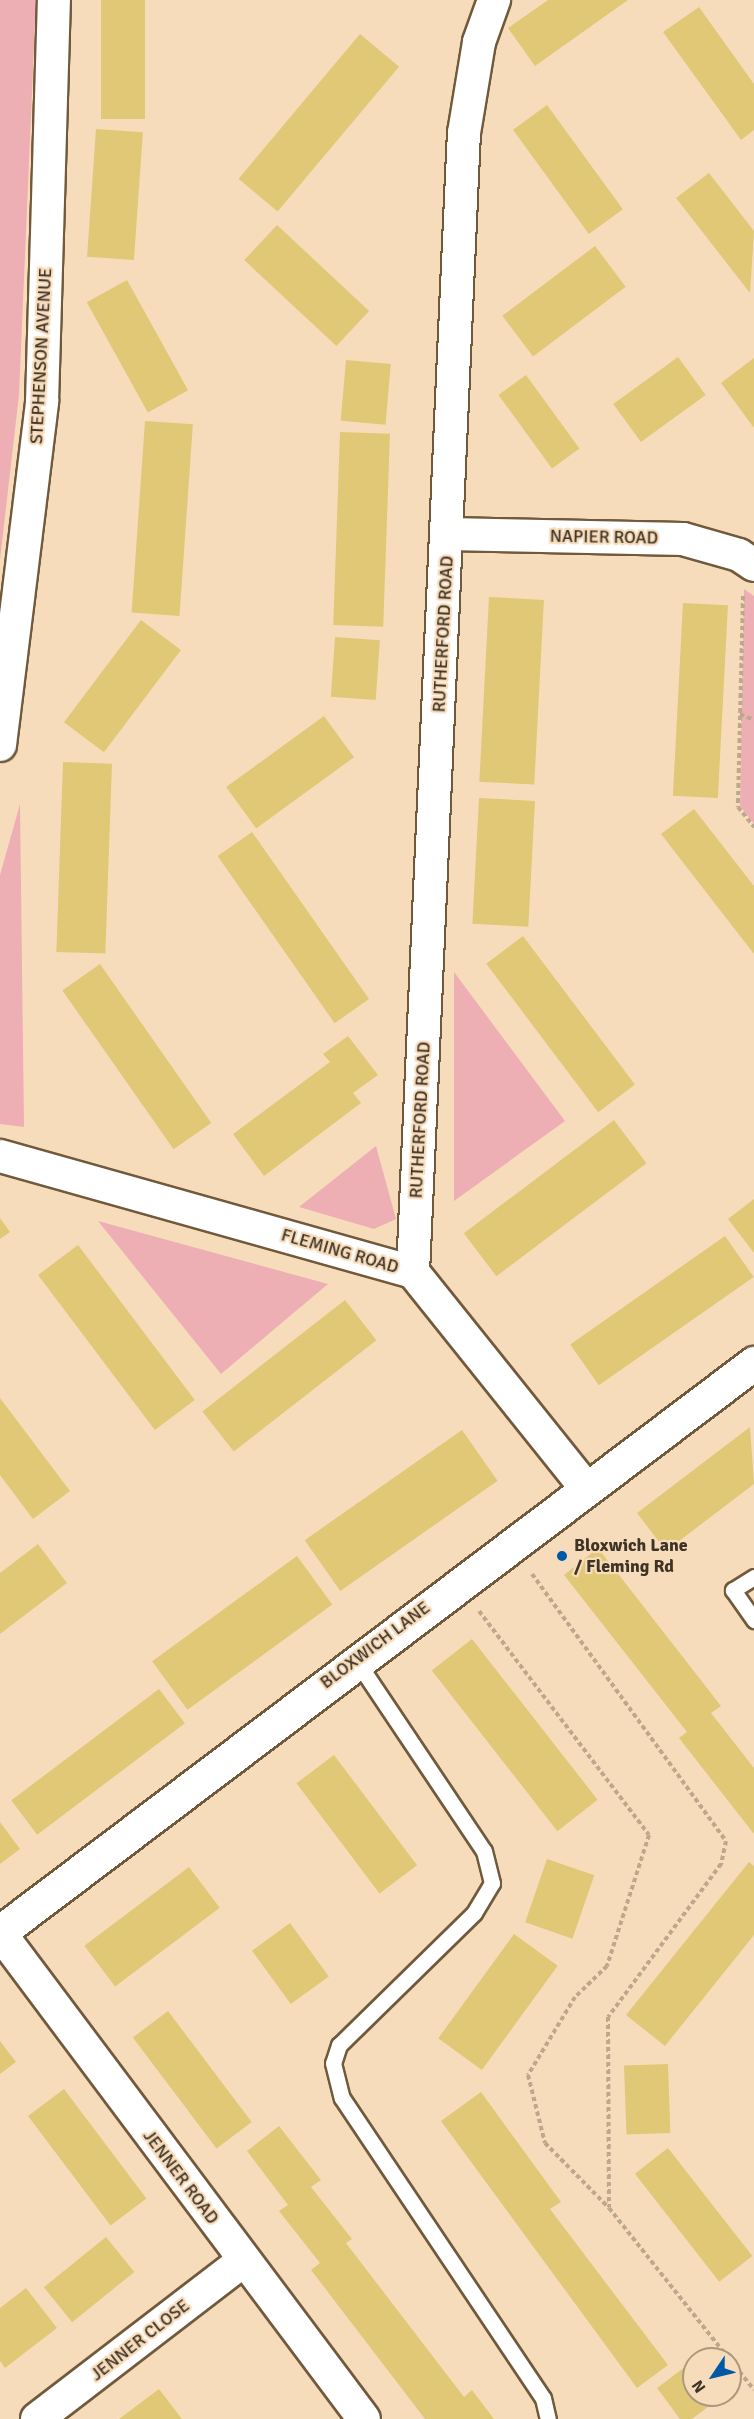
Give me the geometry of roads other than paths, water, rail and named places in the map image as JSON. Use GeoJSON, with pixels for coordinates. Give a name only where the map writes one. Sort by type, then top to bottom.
{"type":"FeatureCollection","features":[{"type":"Feature","properties":{"kind":"street","name":"STEPHENSON AVENUE"},"geometry":{"type":"LineString","coordinates":[[0,745],[42,402],[54,0]]}},
{"type":"Feature","properties":{"kind":"street","name":"RUTHERFORD ROAD"},"geometry":{"type":"LineString","coordinates":[[413,1272],[448,534],[464,133],[479,42],[494,0]]}},
{"type":"Feature","properties":{"kind":"street","name":"NAPIER ROAD"},"geometry":{"type":"LineString","coordinates":[[448,534],[683,539],[749,561]]}},
{"type":"Feature","properties":{"kind":"street","name":"FLEMING ROAD"},"geometry":{"type":"LineString","coordinates":[[0,1156],[413,1272],[586,1488]]}},
{"type":"Feature","properties":{"kind":"street","name":"BLOXWICH LANE"},"geometry":{"type":"LineString","coordinates":[[0,1933],[356,1660],[754,1363]]}},
{"type":"Feature","properties":{"kind":"street","name":"JENNER ROAD"},"geometry":{"type":"LineString","coordinates":[[0,1933],[243,2261],[364,2419]]}},
{"type":"Feature","properties":{"kind":"street","name":"JENNER CLOSE"},"geometry":{"type":"LineString","coordinates":[[37,2419],[243,2261]]}},
{"type":"Feature","properties":{"kind":"lane"},"geometry":{"type":"LineString","coordinates":[[754,1576],[733,1590],[754,1620]]}},
{"type":"Feature","properties":{"kind":"lane"},"geometry":{"type":"LineString","coordinates":[[356,1660],[484,1851],[492,1883],[474,1913],[339,2045],[333,2064],[342,2098],[543,2398],[549,2419]]}},
{"type":"Feature","properties":{"kind":"place","name":"Bloxwich Lane / Fleming Rd"},"geometry":{"type":"Point","coordinates":[562,1556]}}]}
